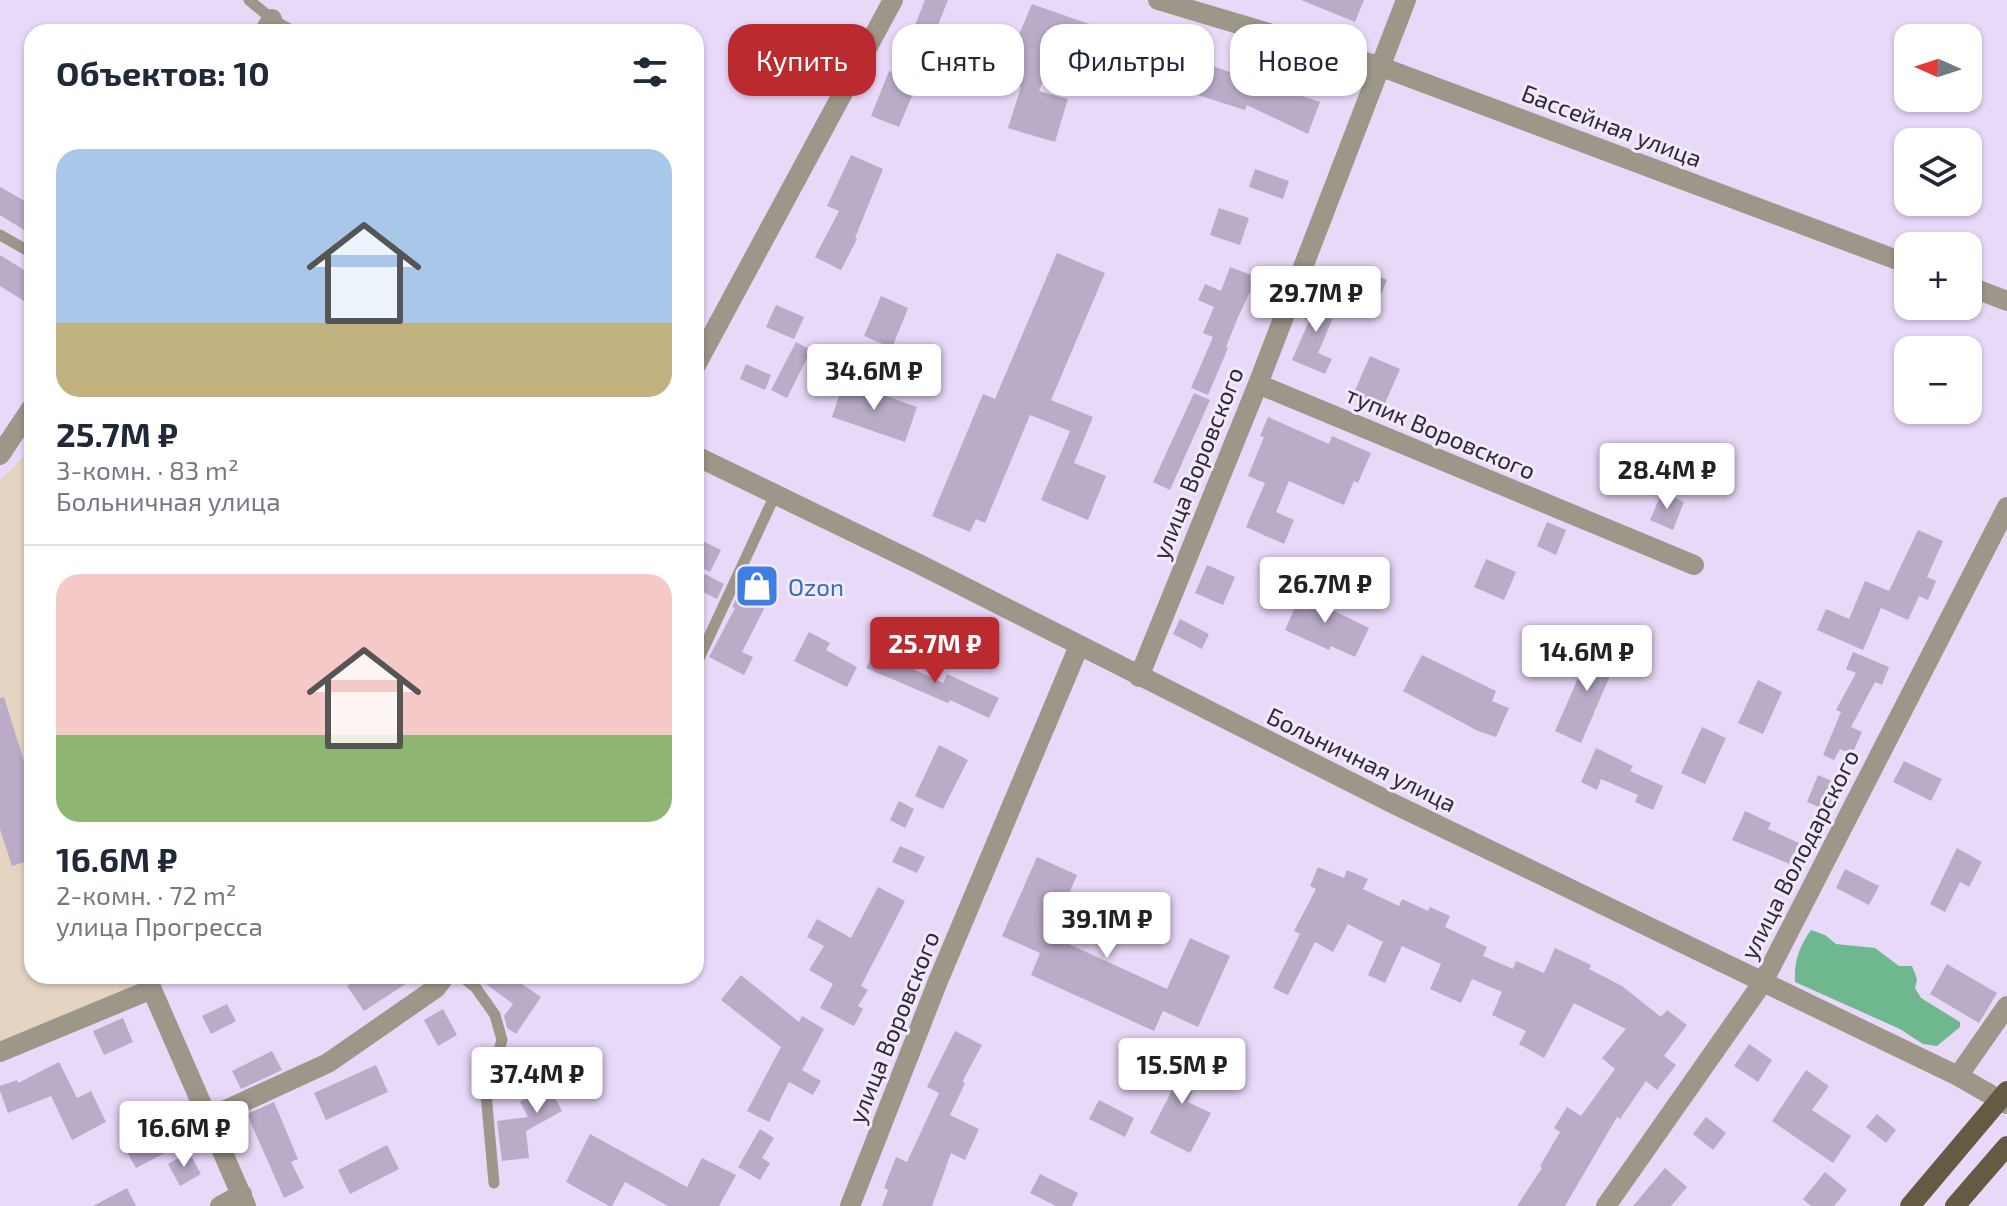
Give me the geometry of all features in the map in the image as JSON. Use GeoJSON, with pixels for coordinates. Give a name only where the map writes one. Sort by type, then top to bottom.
{"type":"FeatureCollection","features":[{"type":"Feature","properties":{"kind":"main road"},"geometry":{"type":"LineString","coordinates":[[1910,1206],[2005,1098]]}},
{"type":"Feature","properties":{"kind":"main road"},"geometry":{"type":"LineString","coordinates":[[1955,1206],[2007,1146]]}},
{"type":"Feature","properties":{"kind":"street"},"geometry":{"type":"LineString","coordinates":[[704,350],[893,0]]}},
{"type":"Feature","properties":{"kind":"street","name":"Бассейная улица"},"geometry":{"type":"LineString","coordinates":[[1158,0],[1379,66],[1894,259]]}},
{"type":"Feature","properties":{"kind":"street","name":"улица Воровского"},"geometry":{"type":"LineString","coordinates":[[1139,677],[1258,384],[1406,0]]}},
{"type":"Feature","properties":{"kind":"street"},"geometry":{"type":"LineString","coordinates":[[1982,291],[2007,301]]}},
{"type":"Feature","properties":{"kind":"street","name":"тупик Воровского"},"geometry":{"type":"LineString","coordinates":[[1258,384],[1694,565]]}},
{"type":"Feature","properties":{"kind":"street"},"geometry":{"type":"LineString","coordinates":[[0,455],[24,419]]}},
{"type":"Feature","properties":{"kind":"street","name":"Больничная улица"},"geometry":{"type":"LineString","coordinates":[[704,460],[919,564],[1139,677],[2005,1098]]}},
{"type":"Feature","properties":{"kind":"street","name":"улица Володарского"},"geometry":{"type":"LineString","coordinates":[[1606,1206],[1763,982],[2007,507]]}},
{"type":"Feature","properties":{"kind":"street","name":"улица Воровского"},"geometry":{"type":"LineString","coordinates":[[850,1206],[938,981],[1079,646]]}},
{"type":"Feature","properties":{"kind":"street"},"geometry":{"type":"LineString","coordinates":[[0,1052],[147,984]]}},
{"type":"Feature","properties":{"kind":"street"},"geometry":{"type":"LineString","coordinates":[[149,984],[244,1200],[220,1206]]}},
{"type":"Feature","properties":{"kind":"street"},"geometry":{"type":"LineString","coordinates":[[208,1118],[328,1063],[439,984]]}},
{"type":"Feature","properties":{"kind":"street"},"geometry":{"type":"LineString","coordinates":[[1958,1076],[2007,1006]]}},
{"type":"Feature","properties":{"kind":"lane"},"geometry":{"type":"LineString","coordinates":[[249,0],[267,24]]}},
{"type":"Feature","properties":{"kind":"lane"},"geometry":{"type":"LineString","coordinates":[[0,235],[24,248]]}},
{"type":"Feature","properties":{"kind":"lane"},"geometry":{"type":"LineString","coordinates":[[704,648],[775,495]]}},
{"type":"Feature","properties":{"kind":"lane"},"geometry":{"type":"LineString","coordinates":[[471,984],[495,1015],[502,1040],[486,1094],[494,1183]]}},
{"type":"Feature","properties":{"kind":"shaded area"},"geometry":{"type":"Polygon","coordinates":[[[24,457],[24,984],[131,984],[132,988],[0,1044],[0,480],[24,457]]]}},
{"type":"Feature","properties":{"kind":"green space"},"geometry":{"type":"Polygon","coordinates":[[[1811,930],[1825,935],[1836,944],[1875,948],[1899,966],[1912,966],[1917,979],[1915,988],[1921,998],[1960,1022],[1960,1027],[1937,1046],[1923,1044],[1900,1029],[1795,982],[1798,954],[1811,930]]]}},
{"type":"Feature","properties":{"kind":"building"},"geometry":{"type":"Polygon","coordinates":[[[925,0],[948,0],[939,24],[915,24],[925,0]]]}},
{"type":"Feature","properties":{"kind":"building"},"geometry":{"type":"Polygon","coordinates":[[[1301,0],[1364,0],[1355,22],[1301,0]]]}},
{"type":"Feature","properties":{"kind":"building"},"geometry":{"type":"Polygon","coordinates":[[[1032,4],[1089,24],[1040,24],[1040,96],[1068,99],[1055,142],[1008,128],[1018,96],[1024,96],[1024,24],[1032,4]]]}},
{"type":"Feature","properties":{"kind":"building"},"geometry":{"type":"Polygon","coordinates":[[[1214,67],[1230,72],[1230,96],[1302,96],[1320,102],[1308,134],[1247,105],[1245,110],[1201,96],[1214,96],[1214,67]]]}},
{"type":"Feature","properties":{"kind":"building"},"geometry":{"type":"Polygon","coordinates":[[[889,71],[892,72],[892,96],[912,96],[899,127],[871,116],[889,71]]]}},
{"type":"Feature","properties":{"kind":"building"},"geometry":{"type":"Polygon","coordinates":[[[851,155],[883,169],[857,239],[841,270],[815,257],[839,211],[827,206],[851,155]]]}},
{"type":"Feature","properties":{"kind":"building"},"geometry":{"type":"Polygon","coordinates":[[[1255,169],[1289,181],[1283,199],[1249,187],[1255,169]]]}},
{"type":"Feature","properties":{"kind":"building"},"geometry":{"type":"Polygon","coordinates":[[[0,187],[24,200],[24,230],[0,215],[0,187]]]}},
{"type":"Feature","properties":{"kind":"building"},"geometry":{"type":"Polygon","coordinates":[[[1219,208],[1249,218],[1240,245],[1210,235],[1219,208]]]}},
{"type":"Feature","properties":{"kind":"building"},"geometry":{"type":"Polygon","coordinates":[[[1057,253],[1105,273],[1051,400],[1093,417],[1074,463],[1106,476],[1088,520],[1041,500],[1070,431],[1030,415],[985,523],[976,519],[970,532],[932,516],[983,394],[995,399],[1057,253]]]}},
{"type":"Feature","properties":{"kind":"building"},"geometry":{"type":"Polygon","coordinates":[[[0,255],[24,270],[24,301],[0,286],[0,255]]]}},
{"type":"Feature","properties":{"kind":"building"},"geometry":{"type":"Polygon","coordinates":[[[1230,267],[1257,277],[1208,395],[1191,388],[1213,337],[1203,333],[1214,307],[1198,300],[1205,284],[1221,291],[1230,267]]]}},
{"type":"Feature","properties":{"kind":"building"},"geometry":{"type":"Polygon","coordinates":[[[1357,267],[1387,280],[1376,307],[1345,293],[1357,267]]]}},
{"type":"Feature","properties":{"kind":"building"},"geometry":{"type":"Polygon","coordinates":[[[1315,293],[1339,304],[1318,353],[1332,359],[1325,374],[1292,360],[1309,321],[1304,318],[1315,293]]]}},
{"type":"Feature","properties":{"kind":"building"},"geometry":{"type":"Polygon","coordinates":[[[881,296],[908,308],[892,348],[864,336],[881,296]]]}},
{"type":"Feature","properties":{"kind":"building"},"geometry":{"type":"Polygon","coordinates":[[[776,305],[804,317],[794,339],[766,327],[776,305]]]}},
{"type":"Feature","properties":{"kind":"building"},"geometry":{"type":"Polygon","coordinates":[[[796,342],[811,350],[787,398],[771,390],[796,342]]]}},
{"type":"Feature","properties":{"kind":"building"},"geometry":{"type":"Polygon","coordinates":[[[1370,356],[1400,369],[1383,408],[1353,395],[1370,356]]]}},
{"type":"Feature","properties":{"kind":"building"},"geometry":{"type":"Polygon","coordinates":[[[746,364],[771,375],[765,390],[740,379],[746,364]]]}},
{"type":"Feature","properties":{"kind":"building"},"geometry":{"type":"Polygon","coordinates":[[[844,381],[917,407],[905,442],[832,417],[844,381]]]}},
{"type":"Feature","properties":{"kind":"building"},"geometry":{"type":"Polygon","coordinates":[[[1194,393],[1210,400],[1170,490],[1153,482],[1194,393]]]}},
{"type":"Feature","properties":{"kind":"building"},"geometry":{"type":"Polygon","coordinates":[[[1268,417],[1329,444],[1332,436],[1371,453],[1344,505],[1289,481],[1276,512],[1294,520],[1284,544],[1246,527],[1265,483],[1248,476],[1264,437],[1260,436],[1268,417]]]}},
{"type":"Feature","properties":{"kind":"building"},"geometry":{"type":"Polygon","coordinates":[[[1662,492],[1684,502],[1673,530],[1650,520],[1662,492]]]}},
{"type":"Feature","properties":{"kind":"building"},"geometry":{"type":"Polygon","coordinates":[[[1547,522],[1566,530],[1556,555],[1537,546],[1547,522]]]}},
{"type":"Feature","properties":{"kind":"building"},"geometry":{"type":"Polygon","coordinates":[[[1918,530],[1943,541],[1927,577],[1936,581],[1928,600],[1919,596],[1908,620],[1881,608],[1863,650],[1817,630],[1826,609],[1849,619],[1865,581],[1889,591],[1918,530]]]}},
{"type":"Feature","properties":{"kind":"building"},"geometry":{"type":"Polygon","coordinates":[[[704,542],[721,550],[710,572],[704,569],[704,542]]]}},
{"type":"Feature","properties":{"kind":"building"},"geometry":{"type":"Polygon","coordinates":[[[1486,559],[1516,572],[1504,600],[1474,587],[1486,559]]]}},
{"type":"Feature","properties":{"kind":"building"},"geometry":{"type":"Polygon","coordinates":[[[1207,565],[1235,577],[1223,605],[1195,593],[1207,565]]]}},
{"type":"Feature","properties":{"kind":"building"},"geometry":{"type":"Polygon","coordinates":[[[704,576],[724,584],[717,599],[704,592],[704,576]]]}},
{"type":"Feature","properties":{"kind":"building"},"geometry":{"type":"Polygon","coordinates":[[[751,577],[774,589],[742,652],[753,657],[744,675],[709,657],[735,608],[732,607],[740,591],[742,593],[751,577]]]}},
{"type":"Feature","properties":{"kind":"building"},"geometry":{"type":"Polygon","coordinates":[[[1303,589],[1331,602],[1328,608],[1369,628],[1355,657],[1331,646],[1329,650],[1285,630],[1303,589]]]}},
{"type":"Feature","properties":{"kind":"building"},"geometry":{"type":"Polygon","coordinates":[[[1180,619],[1209,634],[1202,649],[1173,634],[1180,619]]]}},
{"type":"Feature","properties":{"kind":"building"},"geometry":{"type":"Polygon","coordinates":[[[809,632],[830,643],[826,650],[857,667],[847,687],[794,661],[809,632]]]}},
{"type":"Feature","properties":{"kind":"building"},"geometry":{"type":"Polygon","coordinates":[[[1593,644],[1619,655],[1581,743],[1555,731],[1593,644]]]}},
{"type":"Feature","properties":{"kind":"building"},"geometry":{"type":"Polygon","coordinates":[[[875,651],[943,683],[947,674],[999,698],[989,718],[950,700],[948,703],[866,668],[875,651]]]}},
{"type":"Feature","properties":{"kind":"building"},"geometry":{"type":"Polygon","coordinates":[[[1853,652],[1889,667],[1882,685],[1875,682],[1851,727],[1862,732],[1852,754],[1840,749],[1834,760],[1823,755],[1841,712],[1836,710],[1856,673],[1846,669],[1853,652]]]}},
{"type":"Feature","properties":{"kind":"building"},"geometry":{"type":"Polygon","coordinates":[[[1422,655],[1496,691],[1492,701],[1509,708],[1496,737],[1478,731],[1403,691],[1422,655]]]}},
{"type":"Feature","properties":{"kind":"building"},"geometry":{"type":"Polygon","coordinates":[[[1758,680],[1782,692],[1763,734],[1738,723],[1758,680]]]}},
{"type":"Feature","properties":{"kind":"building"},"geometry":{"type":"Polygon","coordinates":[[[4,697],[24,761],[24,862],[12,866],[0,829],[0,698],[4,697]]]}},
{"type":"Feature","properties":{"kind":"building"},"geometry":{"type":"Polygon","coordinates":[[[1702,727],[1726,738],[1705,784],[1681,773],[1702,727]]]}},
{"type":"Feature","properties":{"kind":"building"},"geometry":{"type":"Polygon","coordinates":[[[939,745],[968,760],[943,809],[915,796],[939,745]]]}},
{"type":"Feature","properties":{"kind":"building"},"geometry":{"type":"Polygon","coordinates":[[[1596,748],[1633,766],[1630,771],[1663,786],[1653,810],[1635,802],[1638,795],[1601,779],[1597,790],[1581,782],[1596,748]]]}},
{"type":"Feature","properties":{"kind":"building"},"geometry":{"type":"Polygon","coordinates":[[[1904,761],[1942,779],[1931,801],[1893,782],[1904,761]]]}},
{"type":"Feature","properties":{"kind":"building"},"geometry":{"type":"Polygon","coordinates":[[[1818,775],[1841,785],[1830,812],[1807,802],[1818,775]]]}},
{"type":"Feature","properties":{"kind":"building"},"geometry":{"type":"Polygon","coordinates":[[[899,801],[914,809],[905,828],[890,820],[899,801]]]}},
{"type":"Feature","properties":{"kind":"building"},"geometry":{"type":"Polygon","coordinates":[[[1745,811],[1771,823],[1768,829],[1799,843],[1790,864],[1732,840],[1745,811]]]}},
{"type":"Feature","properties":{"kind":"building"},"geometry":{"type":"Polygon","coordinates":[[[900,846],[925,857],[917,873],[892,862],[900,846]]]}},
{"type":"Feature","properties":{"kind":"building"},"geometry":{"type":"Polygon","coordinates":[[[1957,848],[1982,862],[1969,887],[1960,882],[1945,912],[1930,904],[1957,848]]]}},
{"type":"Feature","properties":{"kind":"building"},"geometry":{"type":"Polygon","coordinates":[[[1037,857],[1077,875],[1051,936],[1167,989],[1190,938],[1230,956],[1198,1027],[1163,1011],[1154,1031],[1031,975],[1040,953],[1002,936],[1037,857]]]}},
{"type":"Feature","properties":{"kind":"building"},"geometry":{"type":"Polygon","coordinates":[[[1318,867],[1344,878],[1347,870],[1368,879],[1363,889],[1399,906],[1402,899],[1428,911],[1430,907],[1450,916],[1445,927],[1487,947],[1483,956],[1513,969],[1516,961],[1544,973],[1555,948],[1591,965],[1589,969],[1622,986],[1661,1017],[1667,1010],[1687,1025],[1664,1056],[1676,1065],[1657,1090],[1646,1081],[1620,1119],[1617,1117],[1565,1206],[1517,1206],[1542,1168],[1540,1166],[1560,1132],[1554,1128],[1567,1107],[1581,1116],[1615,1069],[1602,1058],[1626,1029],[1574,1003],[1544,1058],[1519,1044],[1526,1031],[1492,1015],[1502,992],[1472,979],[1461,1003],[1430,989],[1441,964],[1402,946],[1385,983],[1368,975],[1383,942],[1348,924],[1333,952],[1315,942],[1288,995],[1273,988],[1300,934],[1294,931],[1316,889],[1310,886],[1318,867]]]}},
{"type":"Feature","properties":{"kind":"building"},"geometry":{"type":"Polygon","coordinates":[[[1845,869],[1879,886],[1869,905],[1836,888],[1845,869]]]}},
{"type":"Feature","properties":{"kind":"building"},"geometry":{"type":"Polygon","coordinates":[[[878,887],[905,901],[861,986],[868,990],[858,1006],[863,1009],[854,1026],[820,1008],[833,984],[809,970],[824,946],[807,937],[817,919],[851,938],[878,887]]]}},
{"type":"Feature","properties":{"kind":"building"},"geometry":{"type":"Polygon","coordinates":[[[1947,964],[1997,993],[1979,1023],[1930,994],[1947,964]]]}},
{"type":"Feature","properties":{"kind":"building"},"geometry":{"type":"Polygon","coordinates":[[[741,975],[799,1022],[802,1016],[824,1029],[802,1070],[821,1081],[813,1095],[789,1082],[769,1122],[747,1111],[781,1047],[721,1000],[741,975]]]}},
{"type":"Feature","properties":{"kind":"building"},"geometry":{"type":"Polygon","coordinates":[[[350,984],[406,984],[364,1011],[347,986],[350,984]]]}},
{"type":"Feature","properties":{"kind":"building"},"geometry":{"type":"Polygon","coordinates":[[[486,984],[522,984],[541,997],[516,1034],[507,1028],[504,1016],[513,1004],[486,984]]]}},
{"type":"Feature","properties":{"kind":"building"},"geometry":{"type":"Polygon","coordinates":[[[227,1004],[236,1021],[211,1034],[202,1016],[227,1004]]]}},
{"type":"Feature","properties":{"kind":"building"},"geometry":{"type":"Polygon","coordinates":[[[443,1009],[457,1035],[438,1046],[424,1020],[443,1009]]]}},
{"type":"Feature","properties":{"kind":"building"},"geometry":{"type":"Polygon","coordinates":[[[123,1018],[133,1042],[104,1055],[93,1031],[123,1018]]]}},
{"type":"Feature","properties":{"kind":"building"},"geometry":{"type":"Polygon","coordinates":[[[955,1031],[982,1045],[962,1082],[965,1083],[950,1115],[979,1129],[965,1160],[951,1153],[932,1206],[882,1206],[888,1190],[884,1188],[896,1157],[907,1162],[939,1093],[927,1087],[955,1031]]]}},
{"type":"Feature","properties":{"kind":"building"},"geometry":{"type":"Polygon","coordinates":[[[1749,1044],[1772,1060],[1758,1082],[1734,1066],[1749,1044]]]}},
{"type":"Feature","properties":{"kind":"building"},"geometry":{"type":"Polygon","coordinates":[[[1171,1049],[1204,1063],[1188,1102],[1211,1113],[1190,1153],[1150,1133],[1181,1073],[1164,1066],[1171,1049]]]}},
{"type":"Feature","properties":{"kind":"building"},"geometry":{"type":"Polygon","coordinates":[[[272,1051],[282,1070],[241,1089],[232,1071],[272,1051]]]}},
{"type":"Feature","properties":{"kind":"building"},"geometry":{"type":"Polygon","coordinates":[[[59,1062],[77,1098],[91,1091],[106,1122],[72,1140],[51,1096],[8,1113],[0,1091],[0,1086],[17,1080],[18,1083],[59,1062]]]}},
{"type":"Feature","properties":{"kind":"building"},"geometry":{"type":"Polygon","coordinates":[[[376,1065],[388,1092],[326,1120],[314,1093],[376,1065]]]}},
{"type":"Feature","properties":{"kind":"building"},"geometry":{"type":"Polygon","coordinates":[[[1806,1070],[1829,1086],[1812,1110],[1851,1136],[1833,1163],[1772,1121],[1806,1070]]]}},
{"type":"Feature","properties":{"kind":"building"},"geometry":{"type":"Polygon","coordinates":[[[570,1073],[586,1074],[585,1097],[554,1096],[562,1111],[526,1131],[529,1158],[502,1161],[497,1121],[528,1117],[520,1102],[570,1073]]]}},
{"type":"Feature","properties":{"kind":"building"},"geometry":{"type":"Polygon","coordinates":[[[1099,1100],[1134,1118],[1125,1137],[1089,1119],[1099,1100]]]}},
{"type":"Feature","properties":{"kind":"building"},"geometry":{"type":"Polygon","coordinates":[[[163,1102],[171,1117],[142,1131],[135,1116],[163,1102]]]}},
{"type":"Feature","properties":{"kind":"building"},"geometry":{"type":"Polygon","coordinates":[[[274,1102],[298,1159],[291,1162],[304,1188],[284,1198],[247,1114],[274,1102]]]}},
{"type":"Feature","properties":{"kind":"building"},"geometry":{"type":"Polygon","coordinates":[[[1877,1114],[1896,1130],[1886,1143],[1866,1127],[1877,1114]]]}},
{"type":"Feature","properties":{"kind":"building"},"geometry":{"type":"Polygon","coordinates":[[[1706,1117],[1726,1133],[1713,1150],[1693,1134],[1706,1117]]]}},
{"type":"Feature","properties":{"kind":"building"},"geometry":{"type":"Polygon","coordinates":[[[760,1129],[774,1138],[762,1158],[770,1163],[760,1180],[738,1167],[760,1129]]]}},
{"type":"Feature","properties":{"kind":"building"},"geometry":{"type":"Polygon","coordinates":[[[160,1133],[169,1151],[136,1168],[126,1150],[160,1133]]]}},
{"type":"Feature","properties":{"kind":"building"},"geometry":{"type":"Polygon","coordinates":[[[590,1134],[687,1187],[702,1158],[736,1175],[719,1206],[668,1206],[625,1182],[612,1206],[609,1206],[566,1182],[590,1134]]]}},
{"type":"Feature","properties":{"kind":"building"},"geometry":{"type":"Polygon","coordinates":[[[387,1145],[399,1169],[350,1194],[338,1170],[387,1145]]]}},
{"type":"Feature","properties":{"kind":"building"},"geometry":{"type":"Polygon","coordinates":[[[189,1152],[201,1174],[180,1186],[168,1164],[189,1152]]]}},
{"type":"Feature","properties":{"kind":"building"},"geometry":{"type":"Polygon","coordinates":[[[1665,1168],[1687,1187],[1671,1206],[1633,1206],[1665,1168]]]}},
{"type":"Feature","properties":{"kind":"building"},"geometry":{"type":"Polygon","coordinates":[[[1825,1172],[1847,1190],[1834,1206],[1811,1206],[1803,1199],[1825,1172]]]}},
{"type":"Feature","properties":{"kind":"building"},"geometry":{"type":"Polygon","coordinates":[[[1040,1174],[1078,1193],[1072,1206],[1056,1206],[1030,1193],[1040,1174]]]}},
{"type":"Feature","properties":{"kind":"building"},"geometry":{"type":"Polygon","coordinates":[[[127,1188],[136,1206],[93,1206],[127,1188]]]}},
{"type":"Feature","properties":{"kind":"place","name":"Ozon"},"geometry":{"type":"Point","coordinates":[757,586]}}]}
